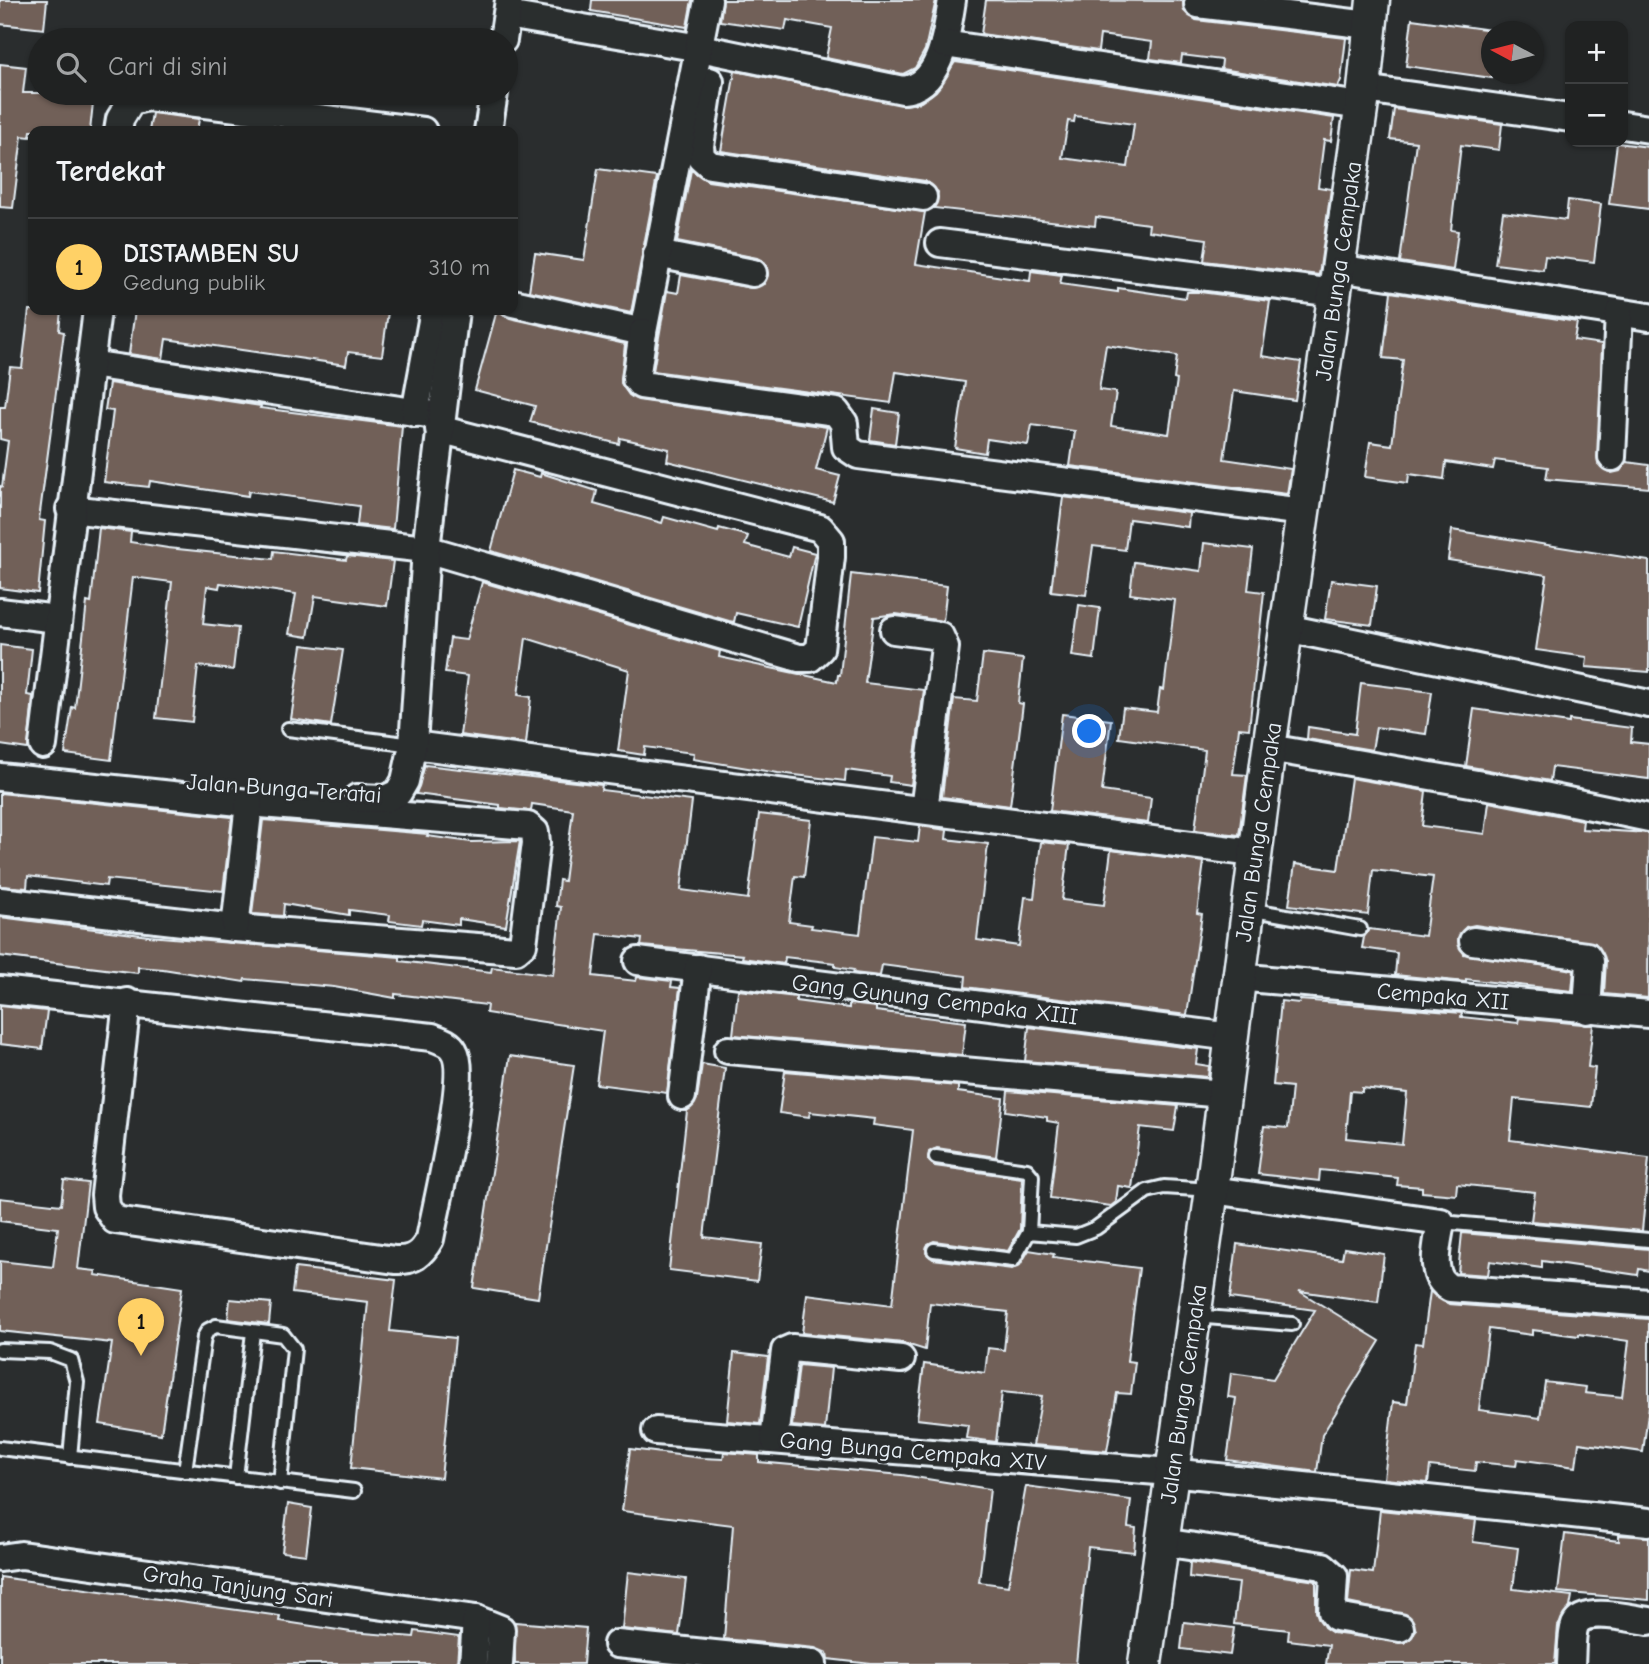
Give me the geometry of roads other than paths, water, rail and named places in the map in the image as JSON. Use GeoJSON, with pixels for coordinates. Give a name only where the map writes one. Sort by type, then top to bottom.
{"type":"FeatureCollection","features":[{"type":"Feature","properties":{"kind":"street"},"geometry":{"type":"LineString","coordinates":[[708,0],[701,157],[710,165],[923,197]]}},
{"type":"Feature","properties":{"kind":"street"},"geometry":{"type":"LineString","coordinates":[[506,18],[707,50],[903,90],[924,82],[944,44],[952,0]]}},
{"type":"Feature","properties":{"kind":"street"},"geometry":{"type":"LineString","coordinates":[[1198,4],[1371,12]]}},
{"type":"Feature","properties":{"kind":"street","name":"Jalan Bunga Cempaka"},"geometry":{"type":"LineString","coordinates":[[1145,1664],[1170,1472],[1212,1190],[1254,853],[1362,97],[1371,12]]}},
{"type":"Feature","properties":{"kind":"street"},"geometry":{"type":"LineString","coordinates":[[944,44],[1362,97],[1565,117]]}},
{"type":"Feature","properties":{"kind":"street"},"geometry":{"type":"LineString","coordinates":[[707,50],[657,254],[636,379],[641,384],[836,412],[845,424],[846,447],[858,455],[1303,512]]}},
{"type":"Feature","properties":{"kind":"street"},"geometry":{"type":"LineString","coordinates":[[119,126],[129,105]]}},
{"type":"Feature","properties":{"kind":"street"},"geometry":{"type":"LineString","coordinates":[[213,105],[383,126]]}},
{"type":"Feature","properties":{"kind":"street"},"geometry":{"type":"LineString","coordinates":[[489,126],[492,105]]}},
{"type":"Feature","properties":{"kind":"street"},"geometry":{"type":"LineString","coordinates":[[1628,126],[1649,129]]}},
{"type":"Feature","properties":{"kind":"street"},"geometry":{"type":"LineString","coordinates":[[940,243],[1336,281],[1649,317]]}},
{"type":"Feature","properties":{"kind":"street"},"geometry":{"type":"LineString","coordinates":[[657,254],[753,273]]}},
{"type":"Feature","properties":{"kind":"street"},"geometry":{"type":"LineString","coordinates":[[518,304],[643,332]]}},
{"type":"Feature","properties":{"kind":"street"},"geometry":{"type":"LineString","coordinates":[[1612,457],[1619,313]]}},
{"type":"Feature","properties":{"kind":"street"},"geometry":{"type":"LineString","coordinates":[[43,745],[70,509],[96,315]]}},
{"type":"Feature","properties":{"kind":"street","name":"Jalan Bunga Teratai"},"geometry":{"type":"LineString","coordinates":[[0,760],[374,800],[392,796],[402,788],[413,745],[426,549],[434,315]]}},
{"type":"Feature","properties":{"kind":"street"},"geometry":{"type":"LineString","coordinates":[[432,420],[453,315]]}},
{"type":"Feature","properties":{"kind":"street"},"geometry":{"type":"LineString","coordinates":[[70,509],[426,549],[799,658],[810,658],[820,649],[831,541],[820,528],[432,420],[90,363]]}},
{"type":"Feature","properties":{"kind":"street"},"geometry":{"type":"LineString","coordinates":[[0,612],[57,619]]}},
{"type":"Feature","properties":{"kind":"street"},"geometry":{"type":"LineString","coordinates":[[1286,628],[1649,704]]}},
{"type":"Feature","properties":{"kind":"street"},"geometry":{"type":"LineString","coordinates":[[894,630],[940,636],[945,647],[924,810]]}},
{"type":"Feature","properties":{"kind":"street"},"geometry":{"type":"LineString","coordinates":[[413,745],[1254,853]]}},
{"type":"Feature","properties":{"kind":"street"},"geometry":{"type":"LineString","coordinates":[[1269,748],[1534,794],[1649,818]]}},
{"type":"Feature","properties":{"kind":"street"},"geometry":{"type":"LineString","coordinates":[[0,777],[249,803],[528,826],[535,832],[536,843],[523,944],[516,950],[235,928],[0,901]]}},
{"type":"Feature","properties":{"kind":"street"},"geometry":{"type":"LineString","coordinates":[[235,928],[249,803]]}},
{"type":"Feature","properties":{"kind":"street"},"geometry":{"type":"LineString","coordinates":[[1473,941],[1587,956],[1590,961],[1587,1010]]}},
{"type":"Feature","properties":{"kind":"street","name":"Gang Gunung Cempaka XIII"},"geometry":{"type":"LineString","coordinates":[[638,961],[1232,1037]]}},
{"type":"Feature","properties":{"kind":"street"},"geometry":{"type":"LineString","coordinates":[[682,1096],[698,968]]}},
{"type":"Feature","properties":{"kind":"street","name":"Cempaka XII"},"geometry":{"type":"LineString","coordinates":[[1237,977],[1649,1014]]}},
{"type":"Feature","properties":{"kind":"street"},"geometry":{"type":"LineString","coordinates":[[0,990],[127,1002],[432,1037],[444,1041],[454,1050],[459,1081],[430,1240],[425,1249],[416,1257],[395,1260],[115,1220],[106,1207],[105,1195],[127,1002]]}},
{"type":"Feature","properties":{"kind":"street"},"geometry":{"type":"LineString","coordinates":[[728,1050],[1223,1094]]}},
{"type":"Feature","properties":{"kind":"street"},"geometry":{"type":"LineString","coordinates":[[1212,1190],[1441,1222],[1436,1274],[1442,1284],[1450,1288],[1649,1303]]}},
{"type":"Feature","properties":{"kind":"street"},"geometry":{"type":"LineString","coordinates":[[774,1439],[785,1351],[792,1348],[901,1359]]}},
{"type":"Feature","properties":{"kind":"street","name":"Gang Bunga Cempaka XIV"},"geometry":{"type":"LineString","coordinates":[[656,1431],[1170,1472],[1649,1522]]}},
{"type":"Feature","properties":{"kind":"street"},"geometry":{"type":"LineString","coordinates":[[1162,1542],[1323,1566],[1334,1576],[1332,1612],[1336,1617],[1400,1628]]}},
{"type":"Feature","properties":{"kind":"street","name":"Graha Tanjung Sari"},"geometry":{"type":"LineString","coordinates":[[0,1558],[21,1555],[476,1619]]}},
{"type":"Feature","properties":{"kind":"street"},"geometry":{"type":"LineString","coordinates":[[1571,1664],[1575,1625],[1582,1616],[1593,1614],[1649,1621]]}},
{"type":"Feature","properties":{"kind":"street"},"geometry":{"type":"LineString","coordinates":[[473,1664],[476,1619],[501,1629],[499,1664]]}},
{"type":"Feature","properties":{"kind":"street"},"geometry":{"type":"LineString","coordinates":[[617,1644],[813,1664]]}},
{"type":"Feature","properties":{"kind":"lane"},"geometry":{"type":"LineString","coordinates":[[288,729],[413,745]]}},
{"type":"Feature","properties":{"kind":"lane"},"geometry":{"type":"LineString","coordinates":[[1248,909],[1360,929]]}},
{"type":"Feature","properties":{"kind":"lane"},"geometry":{"type":"LineString","coordinates":[[934,1250],[1013,1260],[1029,1231],[1032,1176],[1027,1170],[936,1157]]}},
{"type":"Feature","properties":{"kind":"lane"},"geometry":{"type":"LineString","coordinates":[[1029,1231],[1076,1236],[1096,1228],[1147,1191],[1164,1187],[1212,1190]]}},
{"type":"Feature","properties":{"kind":"lane"},"geometry":{"type":"LineString","coordinates":[[1441,1222],[1649,1240]]}},
{"type":"Feature","properties":{"kind":"lane"},"geometry":{"type":"LineString","coordinates":[[1193,1316],[1292,1324]]}},
{"type":"Feature","properties":{"kind":"lane"},"geometry":{"type":"LineString","coordinates":[[185,1471],[204,1337],[208,1330],[216,1326],[283,1335],[294,1349],[280,1483]]}},
{"type":"Feature","properties":{"kind":"lane"},"geometry":{"type":"LineString","coordinates":[[236,1477],[253,1332]]}},
{"type":"Feature","properties":{"kind":"lane"},"geometry":{"type":"LineString","coordinates":[[0,1350],[50,1352],[71,1360],[77,1382],[69,1457]]}},
{"type":"Feature","properties":{"kind":"lane"},"geometry":{"type":"LineString","coordinates":[[0,1448],[354,1491]]}},
{"type":"Feature","properties":{"kind":"place","name":"DISTAMBEN SU"},"geometry":{"type":"Point","coordinates":[141,1356]}}]}
